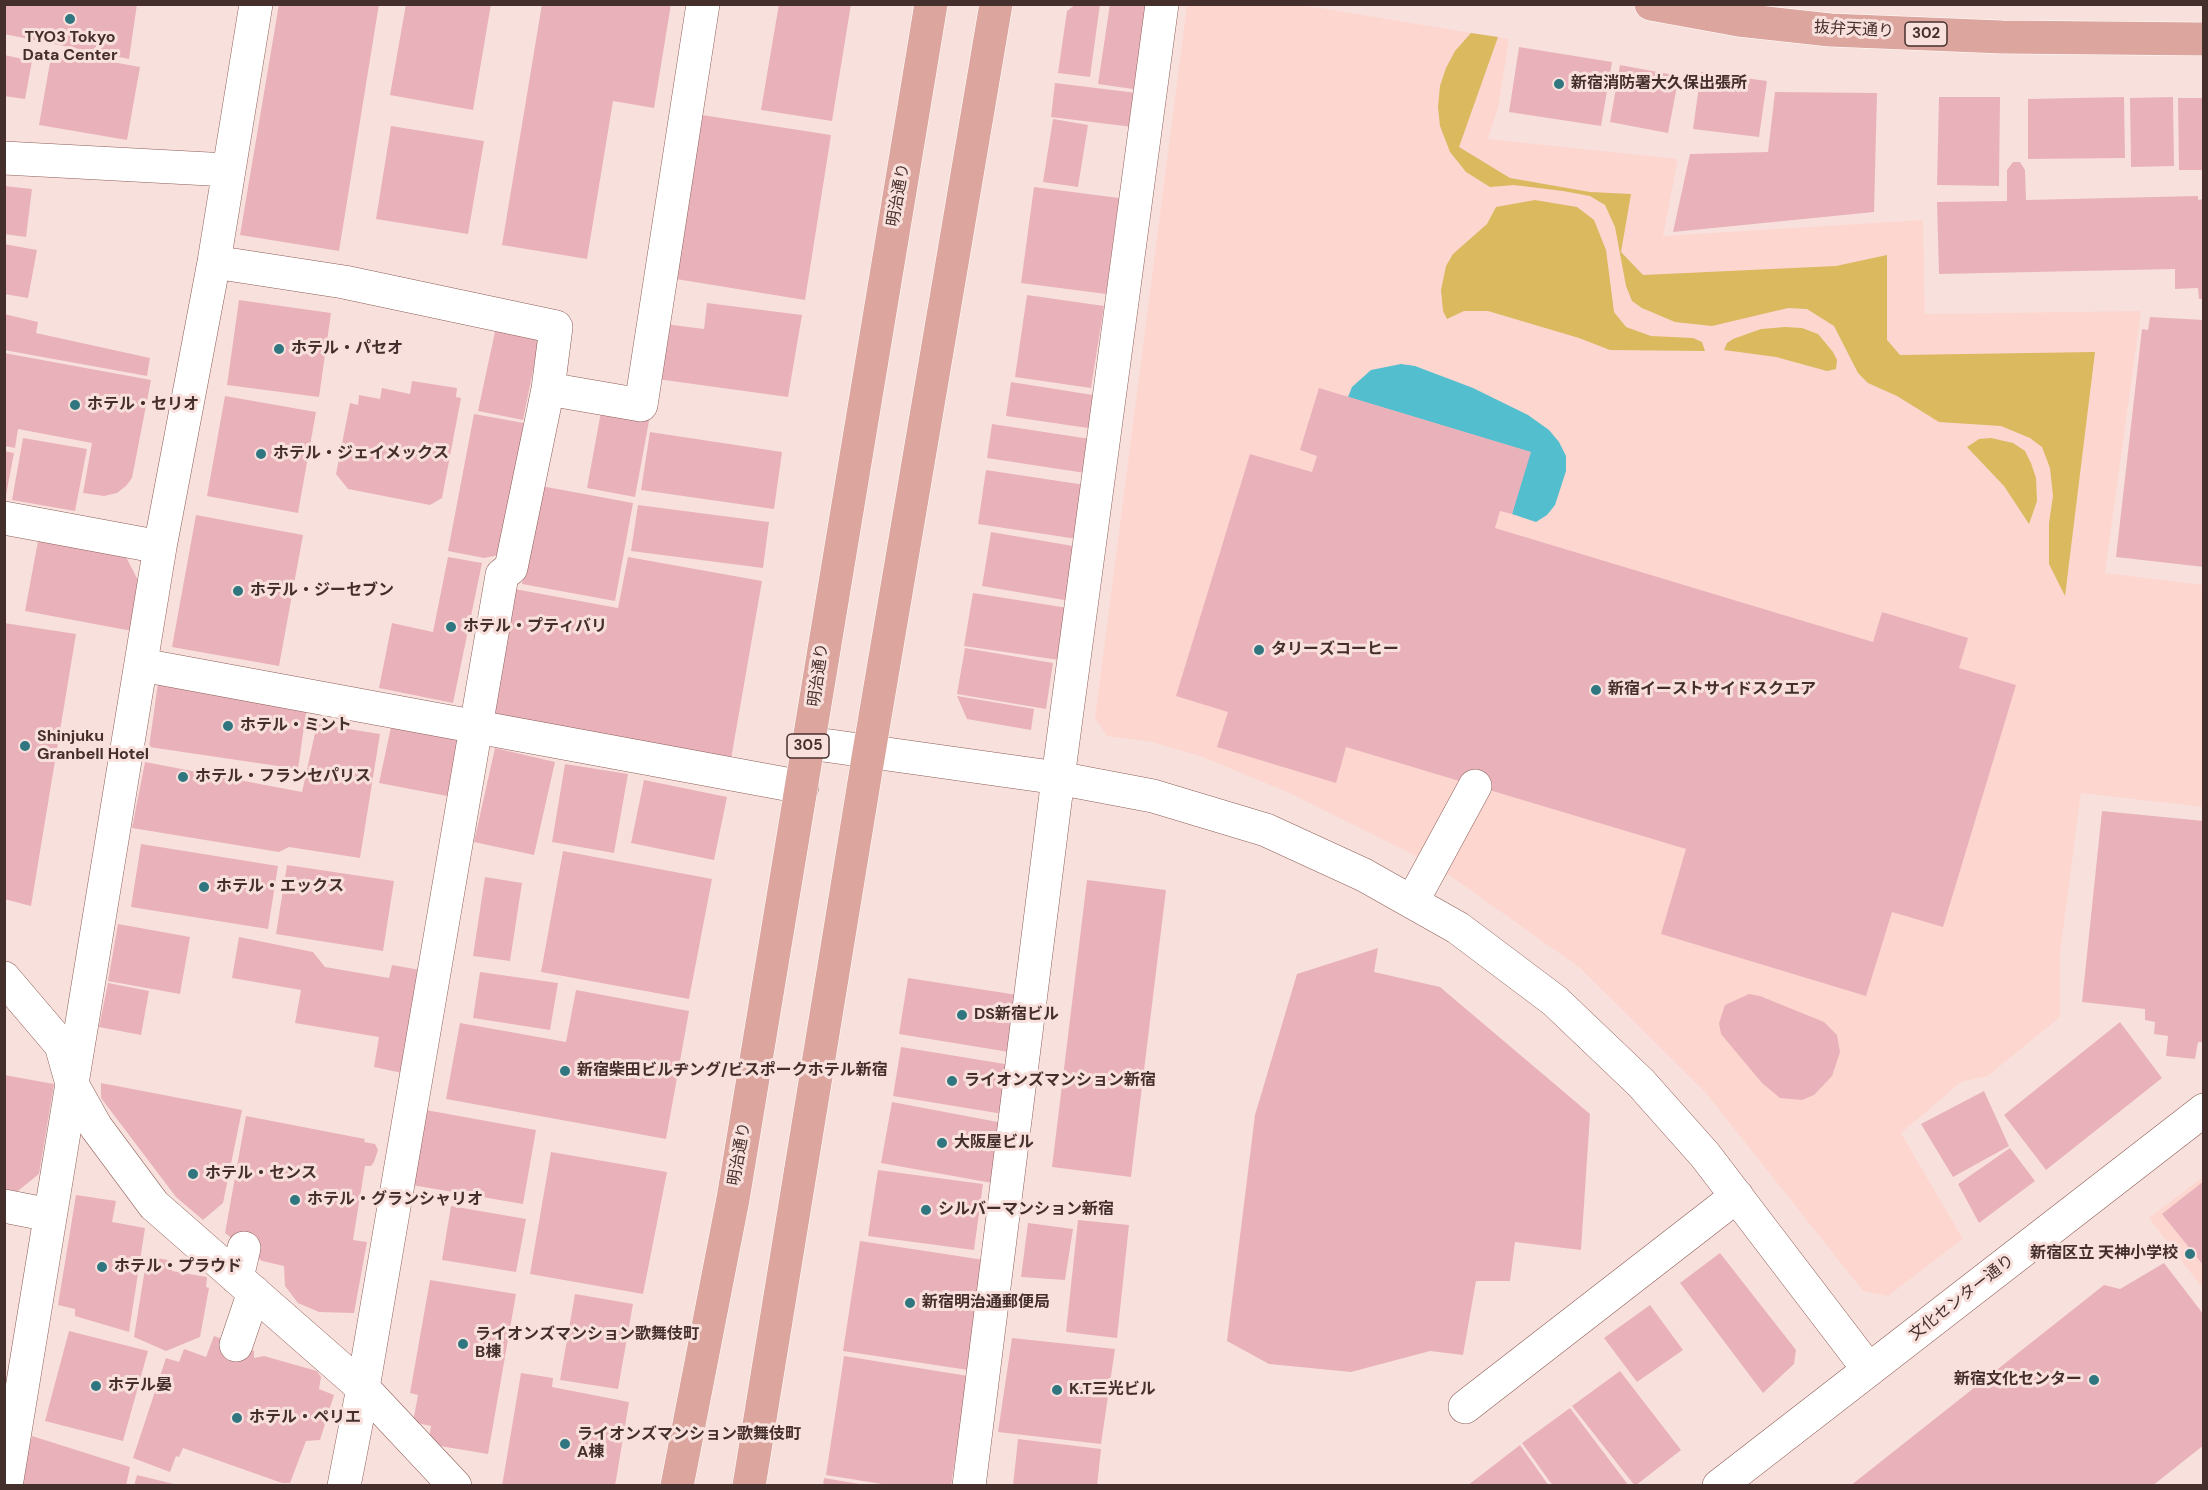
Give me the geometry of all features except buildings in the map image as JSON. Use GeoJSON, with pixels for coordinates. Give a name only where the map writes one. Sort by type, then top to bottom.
{"type":"FeatureCollection","features":[{"type":"Feature","properties":{"kind":"main road","name":"明治通り"},"geometry":{"type":"LineString","coordinates":[[677,1485],[733,1199],[802,787],[823,642],[931,4]]}},
{"type":"Feature","properties":{"kind":"main road"},"geometry":{"type":"LineString","coordinates":[[749,1485],[869,752],[996,4]]}},
{"type":"Feature","properties":{"kind":"main road","name":"抜弁天通り"},"geometry":{"type":"LineString","coordinates":[[1651,4],[1739,20],[1830,30],[2002,37],[2204,39]]}},
{"type":"Feature","properties":{"kind":"street"},"geometry":{"type":"LineString","coordinates":[[6,1485],[160,548],[214,262],[256,4]]}},
{"type":"Feature","properties":{"kind":"street"},"geometry":{"type":"LineString","coordinates":[[548,389],[641,405],[703,4]]}},
{"type":"Feature","properties":{"kind":"street"},"geometry":{"type":"LineString","coordinates":[[969,1485],[1058,778],[1162,4]]}},
{"type":"Feature","properties":{"kind":"street"},"geometry":{"type":"LineString","coordinates":[[4,158],[228,170]]}},
{"type":"Feature","properties":{"kind":"street"},"geometry":{"type":"LineString","coordinates":[[214,262],[344,282],[556,327],[548,389],[511,568],[502,575],[363,1388],[344,1485]]}},
{"type":"Feature","properties":{"kind":"street"},"geometry":{"type":"LineString","coordinates":[[4,518],[160,548]]}},
{"type":"Feature","properties":{"kind":"street"},"geometry":{"type":"LineString","coordinates":[[142,664],[802,787]]}},
{"type":"Feature","properties":{"kind":"street"},"geometry":{"type":"LineString","coordinates":[[809,743],[1058,778],[1153,796],[1266,830],[1364,875],[1458,928],[1555,1001],[1641,1083],[1705,1155],[1869,1370]]}},
{"type":"Feature","properties":{"kind":"street"},"geometry":{"type":"LineString","coordinates":[[1412,902],[1475,786]]}},
{"type":"Feature","properties":{"kind":"street"},"geometry":{"type":"LineString","coordinates":[[4,978],[61,1046],[72,1084],[96,1127],[154,1204],[245,1272],[363,1388],[455,1485]]}},
{"type":"Feature","properties":{"kind":"street","name":"文化センター通り"},"geometry":{"type":"LineString","coordinates":[[1719,1485],[2204,1110]]}},
{"type":"Feature","properties":{"kind":"street"},"geometry":{"type":"LineString","coordinates":[[1465,1407],[1737,1196]]}},
{"type":"Feature","properties":{"kind":"street"},"geometry":{"type":"LineString","coordinates":[[4,1206],[50,1215]]}},
{"type":"Feature","properties":{"kind":"street"},"geometry":{"type":"LineString","coordinates":[[236,1345],[245,1272]]}},
{"type":"Feature","properties":{"kind":"shaded area"},"geometry":{"type":"Polygon","coordinates":[[[1187,5],[1302,5],[1509,39],[1498,108],[1488,139],[1678,159],[1663,236],[1923,220],[1925,314],[2141,311],[2105,573],[2203,585],[2203,807],[2081,793],[2060,954],[2060,1017],[1988,1076],[1961,1082],[1901,1133],[1963,1239],[1888,1296],[1863,1291],[1705,1092],[1580,968],[1449,875],[1412,854],[1285,791],[1197,755],[1152,742],[1107,736],[1095,718],[1187,5]]]}},
{"type":"Feature","properties":{"kind":"shaded area"},"geometry":{"type":"Polygon","coordinates":[[[1471,33],[1498,37],[1459,147],[1510,178],[1590,192],[1631,194],[1621,252],[1643,275],[1836,266],[1887,255],[1887,340],[1900,355],[2095,352],[2065,596],[2049,564],[2049,523],[2053,496],[2050,468],[2042,447],[2030,438],[2001,426],[1939,422],[1897,396],[1868,383],[1858,373],[1834,326],[1807,309],[1788,308],[1712,326],[1675,322],[1642,308],[1632,301],[1626,286],[1615,227],[1605,205],[1590,196],[1563,191],[1514,185],[1490,187],[1466,172],[1450,152],[1440,126],[1438,107],[1440,86],[1446,68],[1455,51],[1471,33]]]}},
{"type":"Feature","properties":{"kind":"shaded area"},"geometry":{"type":"Polygon","coordinates":[[[1535,200],[1577,207],[1594,220],[1606,250],[1614,312],[1626,327],[1651,336],[1693,338],[1702,342],[1705,351],[1610,350],[1579,338],[1488,311],[1464,311],[1447,319],[1443,311],[1441,290],[1446,266],[1453,254],[1487,224],[1496,207],[1535,200]]]}},
{"type":"Feature","properties":{"kind":"shaded area"},"geometry":{"type":"Polygon","coordinates":[[[1802,328],[1818,334],[1833,352],[1837,360],[1836,369],[1827,371],[1776,357],[1724,350],[1727,343],[1733,339],[1761,329],[1802,328]]]}},
{"type":"Feature","properties":{"kind":"shaded area"},"geometry":{"type":"Polygon","coordinates":[[[1991,438],[2013,443],[2025,451],[2031,463],[2036,478],[2037,501],[2029,524],[2004,486],[1967,447],[1979,439],[1991,438]]]}},
{"type":"Feature","properties":{"kind":"shaded area","name":"新宿区立 天神小学校"},"geometry":{"type":"Polygon","coordinates":[[[2203,1177],[2203,1289],[2149,1218],[2203,1177]]]}},
{"type":"Feature","properties":{"kind":"water"},"geometry":{"type":"Polygon","coordinates":[[[1401,364],[1415,366],[1473,388],[1528,415],[1549,430],[1559,442],[1566,456],[1566,471],[1555,505],[1547,515],[1536,522],[1512,514],[1530,452],[1348,397],[1352,387],[1371,370],[1401,364]]]}},
{"type":"Feature","properties":{"kind":"place","name":"TYO3 Tokyo Data Center"},"geometry":{"type":"Point","coordinates":[70,19]}},
{"type":"Feature","properties":{"kind":"place","name":"新宿消防署大久保出張所"},"geometry":{"type":"Point","coordinates":[1559,84]}},
{"type":"Feature","properties":{"kind":"place","name":"ホテル・パセオ"},"geometry":{"type":"Point","coordinates":[279,349]}},
{"type":"Feature","properties":{"kind":"place","name":"ホテル・セリオ"},"geometry":{"type":"Point","coordinates":[75,405]}},
{"type":"Feature","properties":{"kind":"place","name":"ホテル・ジェイメックス"},"geometry":{"type":"Point","coordinates":[261,454]}},
{"type":"Feature","properties":{"kind":"place","name":"ホテル・ジーセブン"},"geometry":{"type":"Point","coordinates":[238,591]}},
{"type":"Feature","properties":{"kind":"place","name":"ホテル・プティバリ"},"geometry":{"type":"Point","coordinates":[451,627]}},
{"type":"Feature","properties":{"kind":"place","name":"タリーズコーヒー"},"geometry":{"type":"Point","coordinates":[1259,650]}},
{"type":"Feature","properties":{"kind":"place","name":"新宿イーストサイドスクエア"},"geometry":{"type":"Point","coordinates":[1596,690]}},
{"type":"Feature","properties":{"kind":"place","name":"ホテル・ミント"},"geometry":{"type":"Point","coordinates":[228,726]}},
{"type":"Feature","properties":{"kind":"place","name":"Shinjuku Granbell Hotel"},"geometry":{"type":"Point","coordinates":[25,746]}},
{"type":"Feature","properties":{"kind":"place","name":"ホテル・フランセパリス"},"geometry":{"type":"Point","coordinates":[183,777]}},
{"type":"Feature","properties":{"kind":"place","name":"ホテル・エックス"},"geometry":{"type":"Point","coordinates":[204,887]}},
{"type":"Feature","properties":{"kind":"place","name":"DS新宿ビル"},"geometry":{"type":"Point","coordinates":[962,1015]}},
{"type":"Feature","properties":{"kind":"place","name":"新宿柴田ビルヂング/ビスポークホテル新宿"},"geometry":{"type":"Point","coordinates":[565,1071]}},
{"type":"Feature","properties":{"kind":"place","name":"ライオンズマンション新宿"},"geometry":{"type":"Point","coordinates":[952,1081]}},
{"type":"Feature","properties":{"kind":"place","name":"大阪屋ビル"},"geometry":{"type":"Point","coordinates":[942,1143]}},
{"type":"Feature","properties":{"kind":"place","name":"ホテル・センス"},"geometry":{"type":"Point","coordinates":[193,1174]}},
{"type":"Feature","properties":{"kind":"place","name":"ホテル・グランシャリオ"},"geometry":{"type":"Point","coordinates":[295,1200]}},
{"type":"Feature","properties":{"kind":"place","name":"シルバーマンション新宿"},"geometry":{"type":"Point","coordinates":[926,1210]}},
{"type":"Feature","properties":{"kind":"place","name":"新宿区立 天神小学校"},"geometry":{"type":"Point","coordinates":[2190,1254]}},
{"type":"Feature","properties":{"kind":"place","name":"ホテル・プラウド"},"geometry":{"type":"Point","coordinates":[102,1267]}},
{"type":"Feature","properties":{"kind":"place","name":"新宿明治通郵便局"},"geometry":{"type":"Point","coordinates":[910,1303]}},
{"type":"Feature","properties":{"kind":"place","name":"ライオンズマンション歌舞伎町 B棟"},"geometry":{"type":"Point","coordinates":[463,1344]}},
{"type":"Feature","properties":{"kind":"place","name":"新宿文化センター"},"geometry":{"type":"Point","coordinates":[2094,1380]}},
{"type":"Feature","properties":{"kind":"place","name":"ホテル晏"},"geometry":{"type":"Point","coordinates":[96,1386]}},
{"type":"Feature","properties":{"kind":"place","name":"K.T三光ビル"},"geometry":{"type":"Point","coordinates":[1057,1390]}},
{"type":"Feature","properties":{"kind":"place","name":"ホテル・ペリエ"},"geometry":{"type":"Point","coordinates":[237,1418]}},
{"type":"Feature","properties":{"kind":"place","name":"ライオンズマンション歌舞伎町 A棟"},"geometry":{"type":"Point","coordinates":[565,1444]}}]}
